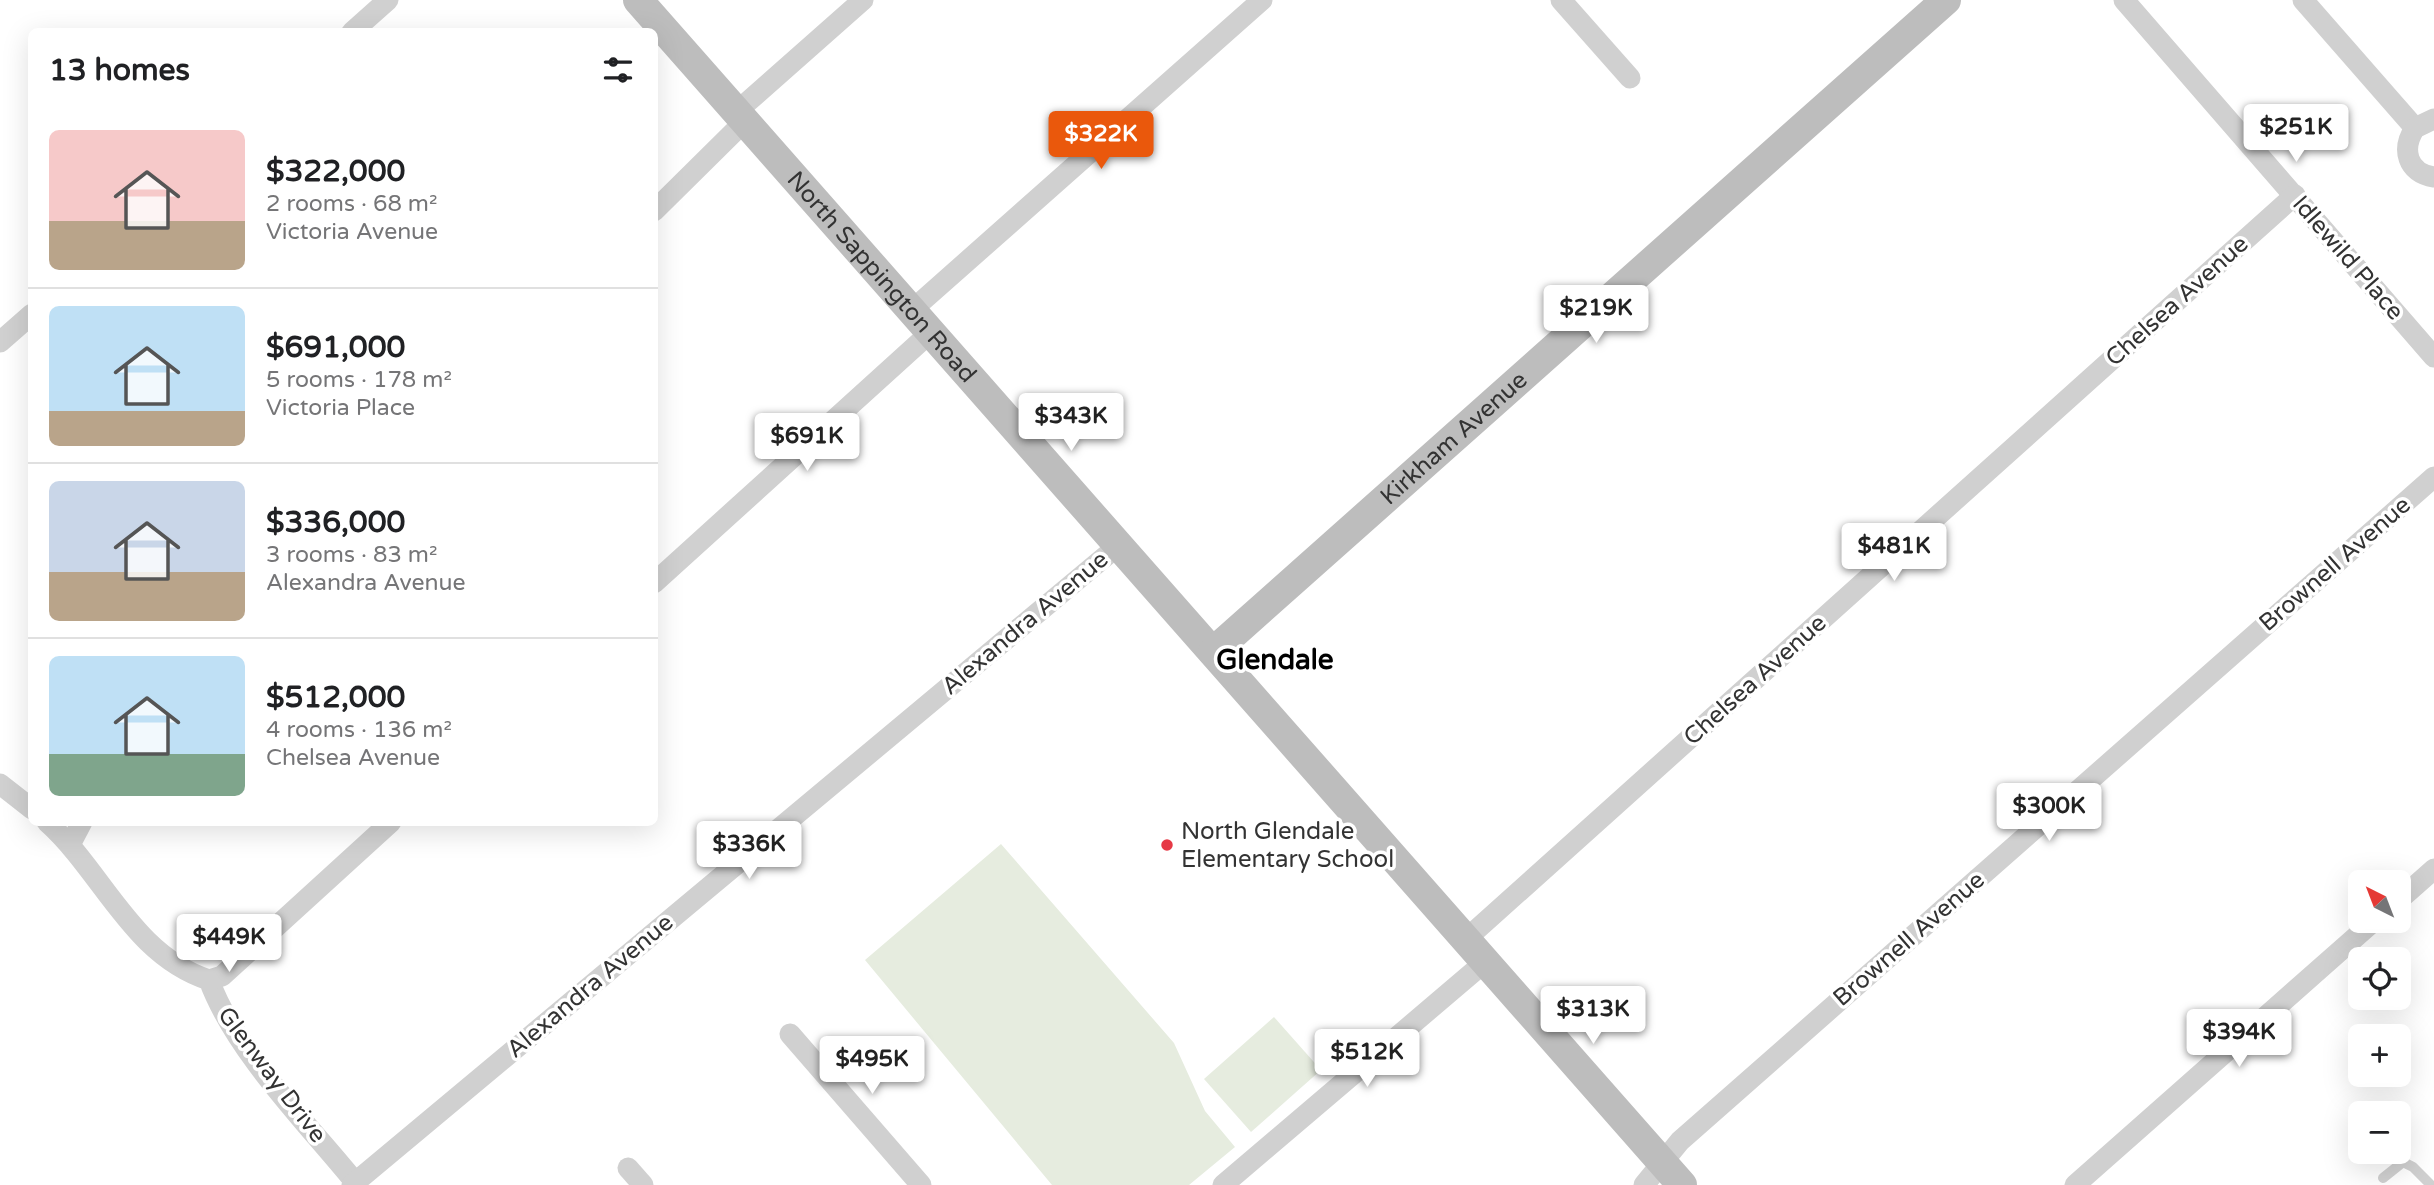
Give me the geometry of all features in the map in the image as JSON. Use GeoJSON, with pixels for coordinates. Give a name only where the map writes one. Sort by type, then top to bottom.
{"type":"FeatureCollection","features":[{"type":"Feature","properties":{"kind":"street"},"geometry":{"type":"LineString","coordinates":[[356,28],[388,0]]}},
{"type":"Feature","properties":{"kind":"street","name":"North Sappington Road"},"geometry":{"type":"LineString","coordinates":[[638,0],[1485,962],[1663,1178]]}},
{"type":"Feature","properties":{"kind":"street"},"geometry":{"type":"LineString","coordinates":[[658,207],[740,118],[863,0]]}},
{"type":"Feature","properties":{"kind":"street"},"geometry":{"type":"LineString","coordinates":[[658,579],[922,321],[1262,0]]}},
{"type":"Feature","properties":{"kind":"street"},"geometry":{"type":"LineString","coordinates":[[1561,0],[1630,78]]}},
{"type":"Feature","properties":{"kind":"street","name":"Kirkham Avenue"},"geometry":{"type":"LineString","coordinates":[[1213,652],[1946,0]]}},
{"type":"Feature","properties":{"kind":"street","name":"Idlewild Place"},"geometry":{"type":"LineString","coordinates":[[2124,0],[2434,358]]}},
{"type":"Feature","properties":{"kind":"street"},"geometry":{"type":"LineString","coordinates":[[2304,0],[2424,124],[2407,146],[2407,155],[2418,172],[2434,177]]}},
{"type":"Feature","properties":{"kind":"street","name":"Chelsea Avenue"},"geometry":{"type":"LineString","coordinates":[[1465,940],[2295,195]]}},
{"type":"Feature","properties":{"kind":"street"},"geometry":{"type":"LineString","coordinates":[[0,342],[28,318]]}},
{"type":"Feature","properties":{"kind":"street","name":"Brownell Avenue"},"geometry":{"type":"LineString","coordinates":[[1663,1178],[1690,1133],[2434,477]]}},
{"type":"Feature","properties":{"kind":"street","name":"Alexandra Avenue"},"geometry":{"type":"LineString","coordinates":[[353,1183],[1119,545]]}},
{"type":"Feature","properties":{"kind":"street"},"geometry":{"type":"LineString","coordinates":[[0,784],[28,806]]}},
{"type":"Feature","properties":{"kind":"street","name":"Glenway Drive"},"geometry":{"type":"LineString","coordinates":[[51,826],[71,844],[98,885],[134,929],[191,974],[209,980],[218,1006],[250,1053],[353,1183]]}},
{"type":"Feature","properties":{"kind":"street"},"geometry":{"type":"LineString","coordinates":[[71,844],[80,826]]}},
{"type":"Feature","properties":{"kind":"street"},"geometry":{"type":"LineString","coordinates":[[209,980],[222,976],[387,826]]}},
{"type":"Feature","properties":{"kind":"street"},"geometry":{"type":"LineString","coordinates":[[2412,888],[2434,869]]}},
{"type":"Feature","properties":{"kind":"street"},"geometry":{"type":"LineString","coordinates":[[2075,1185],[2360,933]]}},
{"type":"Feature","properties":{"kind":"street"},"geometry":{"type":"LineString","coordinates":[[1223,1185],[1485,962]]}},
{"type":"Feature","properties":{"kind":"street"},"geometry":{"type":"LineString","coordinates":[[790,1034],[921,1185]]}},
{"type":"Feature","properties":{"kind":"street"},"geometry":{"type":"LineString","coordinates":[[628,1168],[643,1185]]}},
{"type":"Feature","properties":{"kind":"lane"},"geometry":{"type":"LineString","coordinates":[[2383,1178],[2403,1162],[2413,1167],[2431,1185]]}},
{"type":"Feature","properties":{"kind":"shaded area"},"geometry":{"type":"Polygon","coordinates":[[[1001,844],[1174,1043],[1205,1111],[1235,1147],[1189,1185],[1052,1185],[865,960],[1001,844]]]}},
{"type":"Feature","properties":{"kind":"shaded area"},"geometry":{"type":"Polygon","coordinates":[[[1274,1017],[1321,1070],[1251,1132],[1204,1079],[1274,1017]]]}},
{"type":"Feature","properties":{"kind":"place","name":"North Glendale Elementary School"},"geometry":{"type":"Point","coordinates":[1167,845]}},
{"type":"Feature","properties":{"kind":"district","name":"Glendale"},"geometry":{"type":"Point","coordinates":[1275,660]}}]}
